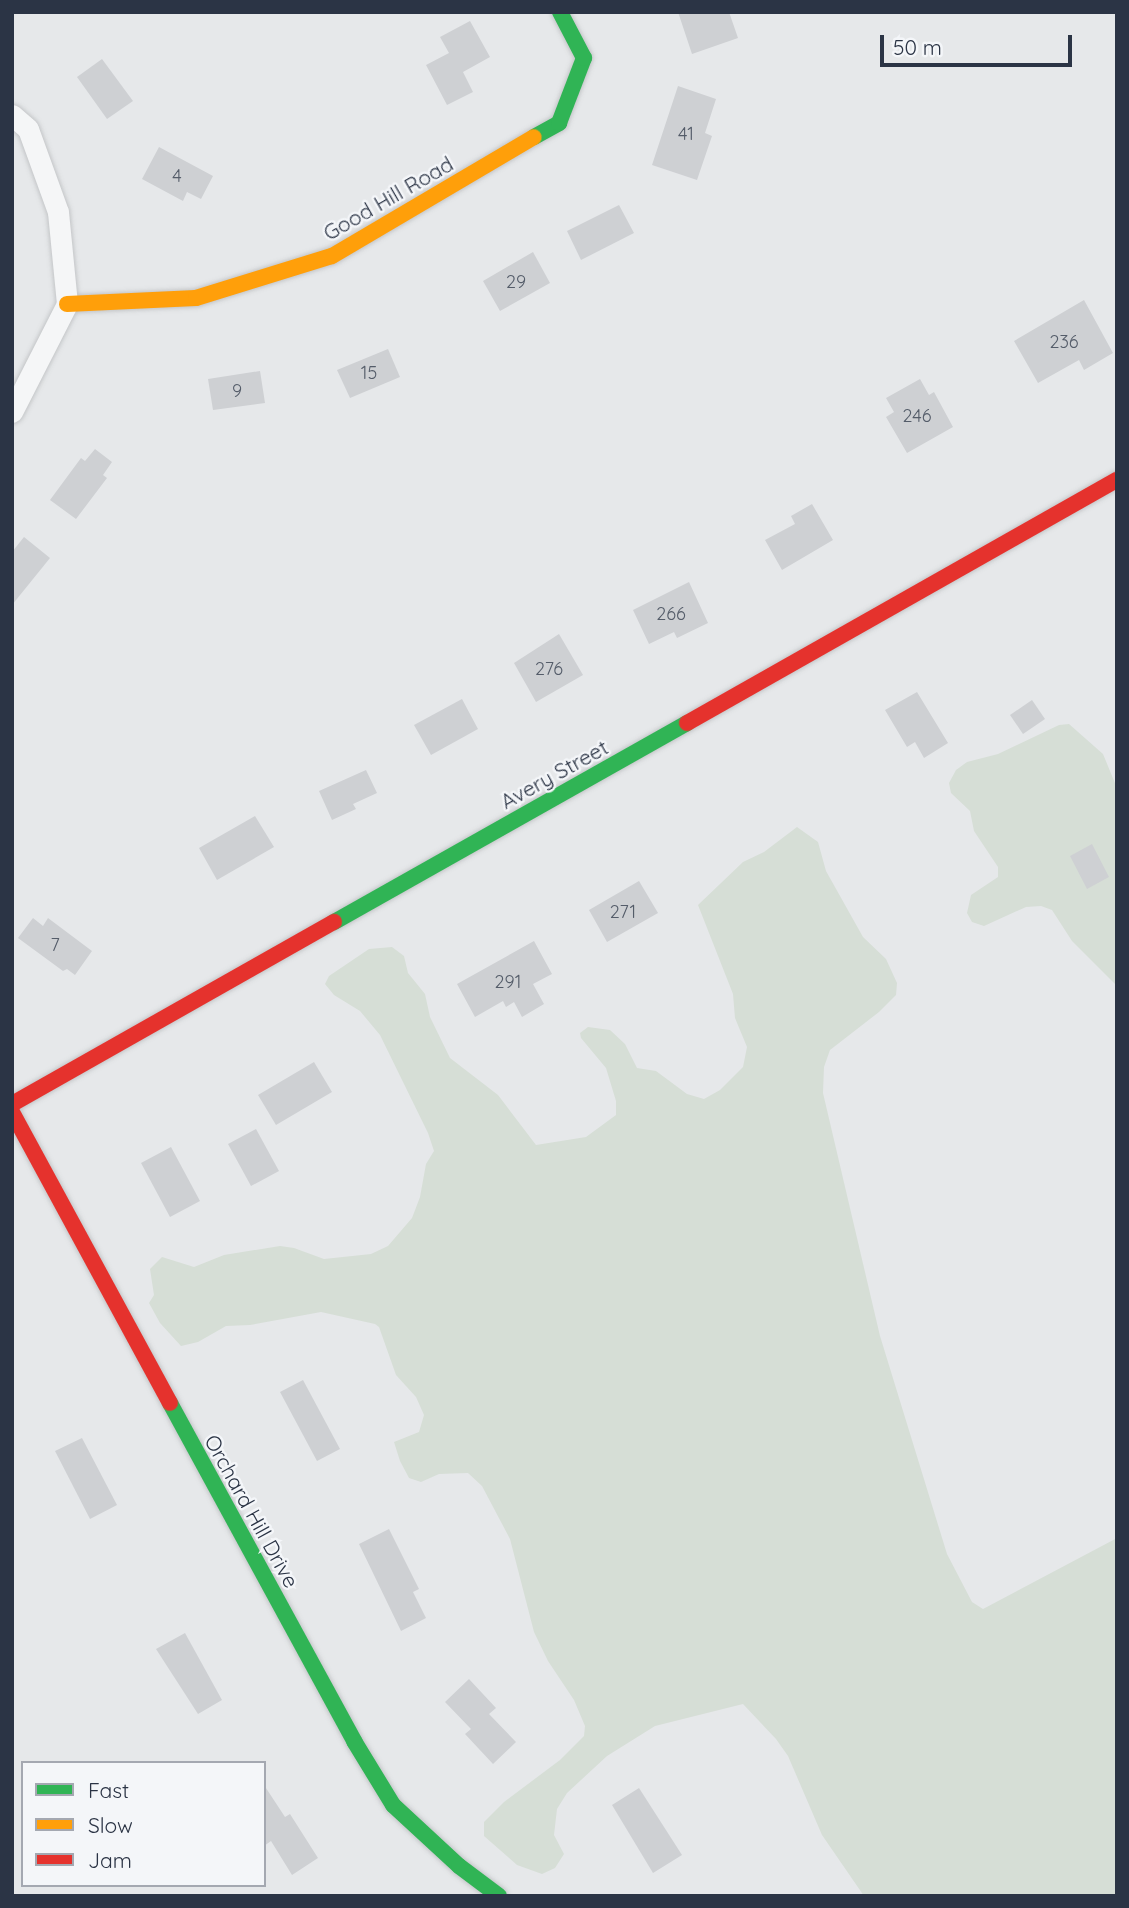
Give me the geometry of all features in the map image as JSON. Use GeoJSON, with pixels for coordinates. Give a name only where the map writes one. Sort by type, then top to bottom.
{"type":"FeatureCollection","features":[{"type":"Feature","properties":{"kind":"street","name":"Good Hill Road"},"geometry":{"type":"LineString","coordinates":[[68,304],[196,298],[332,256],[559,123],[584,58],[560,12]]}},
{"type":"Feature","properties":{"kind":"street"},"geometry":{"type":"LineString","coordinates":[[12,115],[29,129],[58,212],[68,304],[12,412]]}},
{"type":"Feature","properties":{"kind":"street","name":"Avery Street"},"geometry":{"type":"LineString","coordinates":[[12,1104],[1117,480]]}},
{"type":"Feature","properties":{"kind":"street","name":"Orchard Hill Drive"},"geometry":{"type":"LineString","coordinates":[[12,1112],[341,1717],[393,1805],[459,1866],[499,1896]]}},
{"type":"Feature","properties":{"kind":"shaded area"},"geometry":{"type":"Polygon","coordinates":[[[1069,724],[1103,754],[1117,788],[1117,986],[1072,941],[1052,910],[1041,906],[1026,907],[984,926],[972,922],[967,913],[971,895],[998,877],[998,867],[974,831],[970,811],[951,793],[949,783],[956,770],[967,762],[998,754],[1059,725],[1069,724]]]}},
{"type":"Feature","properties":{"kind":"shaded area"},"geometry":{"type":"Polygon","coordinates":[[[797,827],[818,842],[826,871],[863,937],[886,959],[897,983],[896,995],[879,1012],[830,1050],[824,1067],[823,1093],[880,1336],[947,1554],[972,1602],[983,1609],[1117,1538],[1117,1896],[864,1896],[822,1835],[788,1756],[743,1704],[655,1726],[607,1756],[567,1793],[557,1809],[554,1835],[564,1854],[555,1868],[542,1874],[517,1865],[484,1836],[484,1822],[504,1802],[560,1760],[584,1736],[585,1726],[574,1700],[548,1661],[534,1632],[510,1539],[482,1486],[468,1473],[439,1474],[421,1482],[409,1478],[400,1461],[394,1442],[419,1432],[424,1415],[416,1397],[396,1375],[379,1327],[321,1312],[250,1325],[226,1326],[198,1342],[181,1346],[160,1323],[149,1303],[154,1295],[150,1269],[162,1257],[194,1267],[224,1255],[280,1246],[324,1259],[371,1254],[388,1246],[412,1218],[420,1197],[426,1164],[434,1151],[428,1133],[380,1035],[360,1011],[334,995],[325,984],[329,976],[369,949],[392,947],[404,956],[408,973],[425,994],[430,1017],[450,1058],[498,1095],[536,1145],[586,1137],[616,1115],[616,1101],[606,1068],[581,1038],[580,1033],[588,1027],[610,1030],[625,1044],[637,1068],[656,1071],[687,1094],[704,1099],[720,1090],[743,1067],[747,1047],[735,1018],[733,994],[698,905],[743,862],[764,852],[797,827]]]}},
{"type":"Feature","properties":{"kind":"building"},"geometry":{"type":"Polygon","coordinates":[[[678,12],[729,12],[738,38],[692,54],[678,12]]]}},
{"type":"Feature","properties":{"kind":"building"},"geometry":{"type":"Polygon","coordinates":[[[470,21],[490,57],[463,72],[473,92],[447,105],[426,65],[449,53],[440,37],[470,21]]]}},
{"type":"Feature","properties":{"kind":"building"},"geometry":{"type":"Polygon","coordinates":[[[102,59],[133,101],[107,119],[77,77],[102,59]]]}},
{"type":"Feature","properties":{"kind":"building"},"geometry":{"type":"Polygon","coordinates":[[[678,86],[716,99],[705,133],[712,136],[697,180],[652,165],[678,86]]]}},
{"type":"Feature","properties":{"kind":"building"},"geometry":{"type":"Polygon","coordinates":[[[159,147],[213,176],[201,199],[187,192],[183,201],[142,179],[159,147]]]}},
{"type":"Feature","properties":{"kind":"building"},"geometry":{"type":"Polygon","coordinates":[[[619,205],[634,233],[581,260],[567,231],[619,205]]]}},
{"type":"Feature","properties":{"kind":"building"},"geometry":{"type":"Polygon","coordinates":[[[533,252],[550,283],[500,311],[483,281],[533,252]]]}},
{"type":"Feature","properties":{"kind":"building"},"geometry":{"type":"Polygon","coordinates":[[[1084,300],[1113,353],[1084,370],[1079,360],[1038,383],[1014,341],[1084,300]]]}},
{"type":"Feature","properties":{"kind":"building"},"geometry":{"type":"Polygon","coordinates":[[[388,349],[400,377],[350,398],[337,370],[388,349]]]}},
{"type":"Feature","properties":{"kind":"building"},"geometry":{"type":"Polygon","coordinates":[[[260,371],[265,403],[213,410],[208,379],[260,371]]]}},
{"type":"Feature","properties":{"kind":"building"},"geometry":{"type":"Polygon","coordinates":[[[920,379],[929,395],[934,392],[953,427],[907,453],[886,417],[894,412],[886,398],[920,379]]]}},
{"type":"Feature","properties":{"kind":"building"},"geometry":{"type":"Polygon","coordinates":[[[95,449],[112,462],[103,475],[107,478],[76,519],[50,500],[81,458],[85,461],[95,449]]]}},
{"type":"Feature","properties":{"kind":"building"},"geometry":{"type":"Polygon","coordinates":[[[812,504],[833,540],[782,570],[765,540],[795,524],[791,516],[812,504]]]}},
{"type":"Feature","properties":{"kind":"building"},"geometry":{"type":"Polygon","coordinates":[[[24,537],[50,558],[12,605],[12,552],[24,537]]]}},
{"type":"Feature","properties":{"kind":"building"},"geometry":{"type":"Polygon","coordinates":[[[689,582],[708,623],[677,638],[674,632],[649,644],[633,610],[689,582]]]}},
{"type":"Feature","properties":{"kind":"building"},"geometry":{"type":"Polygon","coordinates":[[[559,634],[583,675],[536,702],[514,663],[559,634]]]}},
{"type":"Feature","properties":{"kind":"building"},"geometry":{"type":"Polygon","coordinates":[[[917,692],[948,743],[924,758],[915,742],[907,747],[885,710],[917,692]]]}},
{"type":"Feature","properties":{"kind":"building"},"geometry":{"type":"Polygon","coordinates":[[[462,699],[478,729],[431,755],[414,725],[462,699]]]}},
{"type":"Feature","properties":{"kind":"building"},"geometry":{"type":"Polygon","coordinates":[[[1032,700],[1045,719],[1023,734],[1010,715],[1032,700]]]}},
{"type":"Feature","properties":{"kind":"building"},"geometry":{"type":"Polygon","coordinates":[[[366,770],[377,793],[353,804],[356,809],[332,820],[319,791],[366,770]]]}},
{"type":"Feature","properties":{"kind":"building"},"geometry":{"type":"Polygon","coordinates":[[[255,816],[274,847],[217,880],[199,848],[255,816]]]}},
{"type":"Feature","properties":{"kind":"building"},"geometry":{"type":"Polygon","coordinates":[[[1092,844],[1109,877],[1087,889],[1070,856],[1092,844]]]}},
{"type":"Feature","properties":{"kind":"building"},"geometry":{"type":"Polygon","coordinates":[[[639,881],[658,913],[607,942],[589,910],[639,881]]]}},
{"type":"Feature","properties":{"kind":"building"},"geometry":{"type":"Polygon","coordinates":[[[33,918],[43,926],[48,918],[92,951],[75,975],[67,969],[63,971],[18,938],[33,918]]]}},
{"type":"Feature","properties":{"kind":"building"},"geometry":{"type":"Polygon","coordinates":[[[534,941],[552,974],[533,984],[544,1004],[522,1017],[514,1002],[506,1007],[503,1001],[475,1017],[457,984],[534,941]]]}},
{"type":"Feature","properties":{"kind":"building"},"geometry":{"type":"Polygon","coordinates":[[[314,1062],[332,1092],[276,1125],[258,1095],[314,1062]]]}},
{"type":"Feature","properties":{"kind":"building"},"geometry":{"type":"Polygon","coordinates":[[[256,1129],[279,1171],[251,1186],[228,1144],[256,1129]]]}},
{"type":"Feature","properties":{"kind":"building"},"geometry":{"type":"Polygon","coordinates":[[[171,1147],[200,1201],[170,1217],[141,1163],[171,1147]]]}},
{"type":"Feature","properties":{"kind":"building"},"geometry":{"type":"Polygon","coordinates":[[[303,1380],[340,1449],[317,1461],[280,1392],[303,1380]]]}},
{"type":"Feature","properties":{"kind":"building"},"geometry":{"type":"Polygon","coordinates":[[[82,1438],[117,1505],[90,1519],[55,1451],[82,1438]]]}},
{"type":"Feature","properties":{"kind":"building"},"geometry":{"type":"Polygon","coordinates":[[[389,1529],[419,1589],[413,1592],[426,1618],[401,1631],[359,1544],[389,1529]]]}},
{"type":"Feature","properties":{"kind":"building"},"geometry":{"type":"Polygon","coordinates":[[[185,1633],[222,1700],[198,1714],[156,1649],[185,1633]]]}},
{"type":"Feature","properties":{"kind":"building"},"geometry":{"type":"Polygon","coordinates":[[[469,1679],[496,1708],[489,1714],[516,1742],[493,1764],[465,1734],[471,1729],[445,1702],[469,1679]]]}},
{"type":"Feature","properties":{"kind":"building"},"geometry":{"type":"Polygon","coordinates":[[[266,1788],[285,1817],[290,1814],[318,1858],[292,1875],[271,1841],[266,1845],[266,1788]]]}},
{"type":"Feature","properties":{"kind":"building"},"geometry":{"type":"Polygon","coordinates":[[[639,1788],[682,1855],[653,1873],[612,1805],[639,1788]]]}},
{"type":"Feature","properties":{"kind":"traffic: fast"},"geometry":{"type":"LineString","coordinates":[[534,137],[559,123],[584,58],[560,12]]}},
{"type":"Feature","properties":{"kind":"traffic: fast"},"geometry":{"type":"LineString","coordinates":[[334,922],[687,723]]}},
{"type":"Feature","properties":{"kind":"traffic: fast"},"geometry":{"type":"LineString","coordinates":[[170,1403],[354,1741],[393,1805],[459,1866],[499,1896]]}},
{"type":"Feature","properties":{"kind":"traffic: slow"},"geometry":{"type":"LineString","coordinates":[[67,304],[196,298],[332,256],[534,137]]}},
{"type":"Feature","properties":{"kind":"traffic: jam"},"geometry":{"type":"LineString","coordinates":[[687,723],[1117,480]]}},
{"type":"Feature","properties":{"kind":"traffic: jam"},"geometry":{"type":"LineString","coordinates":[[12,1104],[334,922]]}},
{"type":"Feature","properties":{"kind":"traffic: jam"},"geometry":{"type":"LineString","coordinates":[[12,1112],[170,1403]]}}]}
